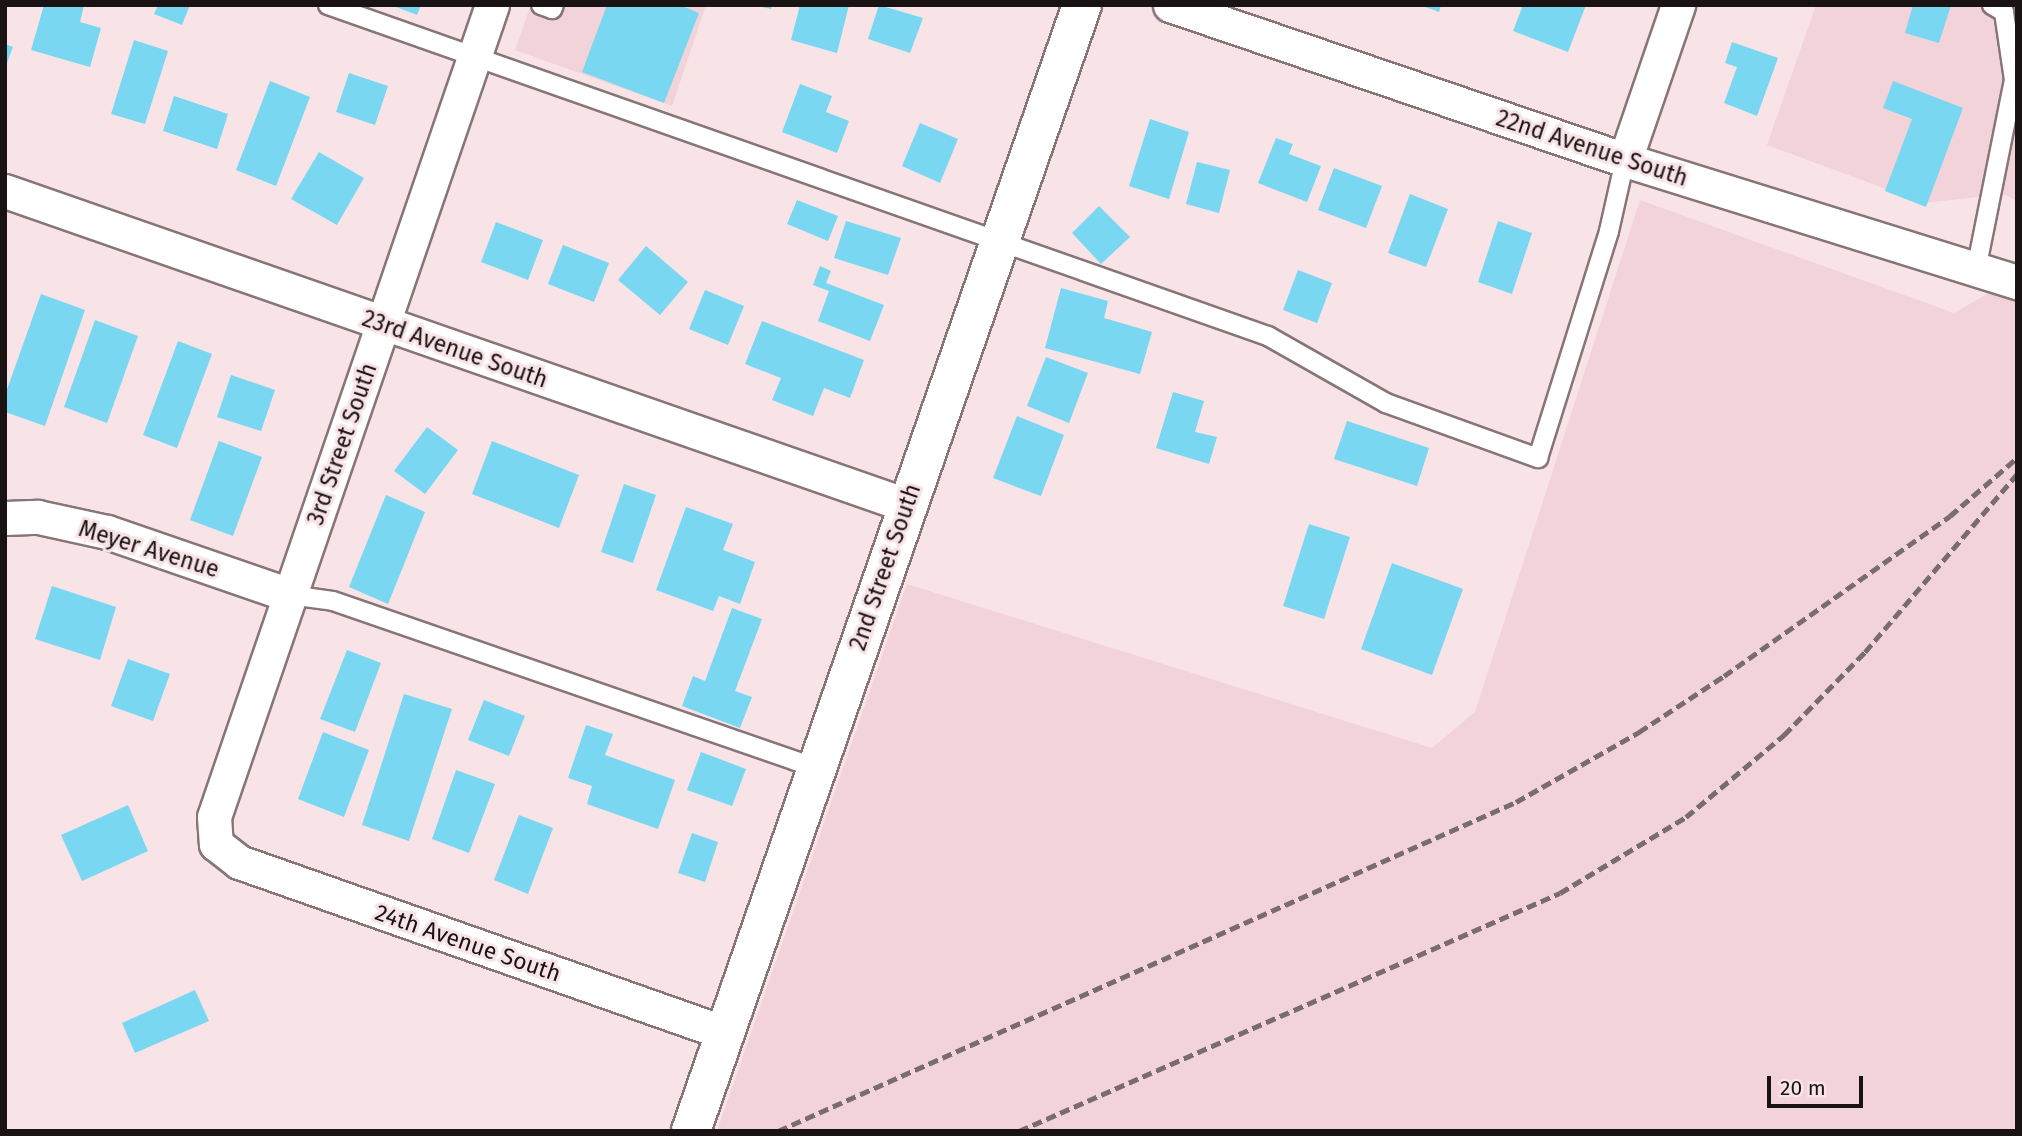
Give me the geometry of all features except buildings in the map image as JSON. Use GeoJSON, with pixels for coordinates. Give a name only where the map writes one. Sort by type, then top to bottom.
{"type":"FeatureCollection","features":[{"type":"Feature","properties":{"kind":"street","name":"3rd Street South"},"geometry":{"type":"LineString","coordinates":[[216,844],[214,817],[492,5]]}},
{"type":"Feature","properties":{"kind":"street","name":"2nd Street South"},"geometry":{"type":"LineString","coordinates":[[691,1131],[906,505],[1082,5]]}},
{"type":"Feature","properties":{"kind":"street","name":"22nd Avenue South"},"geometry":{"type":"LineString","coordinates":[[1170,5],[1625,160],[2017,282]]}},
{"type":"Feature","properties":{"kind":"street"},"geometry":{"type":"LineString","coordinates":[[1625,160],[1678,5]]}},
{"type":"Feature","properties":{"kind":"street","name":"23rd Avenue South"},"geometry":{"type":"LineString","coordinates":[[5,191],[906,505]]}},
{"type":"Feature","properties":{"kind":"street","name":"Meyer Avenue"},"geometry":{"type":"LineString","coordinates":[[5,518],[38,517],[107,533],[290,595]]}},
{"type":"Feature","properties":{"kind":"street","name":"24th Avenue South"},"geometry":{"type":"LineString","coordinates":[[216,844],[239,862],[725,1033]]}},
{"type":"Feature","properties":{"kind":"lane"},"geometry":{"type":"LineString","coordinates":[[328,5],[1268,336],[1386,403],[1538,458],[1609,230],[1625,160]]}},
{"type":"Feature","properties":{"kind":"lane"},"geometry":{"type":"LineString","coordinates":[[541,5],[552,9],[554,5]]}},
{"type":"Feature","properties":{"kind":"lane"},"geometry":{"type":"LineString","coordinates":[[1976,270],[2014,80],[2004,12],[1992,5]]}},
{"type":"Feature","properties":{"kind":"lane"},"geometry":{"type":"LineString","coordinates":[[290,595],[333,601],[816,768]]}},
{"type":"Feature","properties":{"kind":"shaded area"},"geometry":{"type":"Polygon","coordinates":[[[531,5],[706,5],[672,106],[515,50],[531,5]]]}},
{"type":"Feature","properties":{"kind":"shaded area"},"geometry":{"type":"Polygon","coordinates":[[[1816,5],[2017,5],[2017,201],[2004,194],[1924,203],[1767,145],[1816,5]]]}},
{"type":"Feature","properties":{"kind":"shaded area"},"geometry":{"type":"Polygon","coordinates":[[[1640,200],[1954,313],[2017,277],[2017,1131],[717,1131],[907,584],[1432,748],[1475,712],[1640,200]]]}},
{"type":"Feature","properties":{"kind":"railway"},"geometry":{"type":"LineString","coordinates":[[778,1131],[1516,802],[1639,732],[1724,676],[1950,516],[2017,458]]}},
{"type":"Feature","properties":{"kind":"railway"},"geometry":{"type":"LineString","coordinates":[[1019,1131],[1560,893],[1686,817],[1784,735],[1865,652],[2017,474]]}}]}
